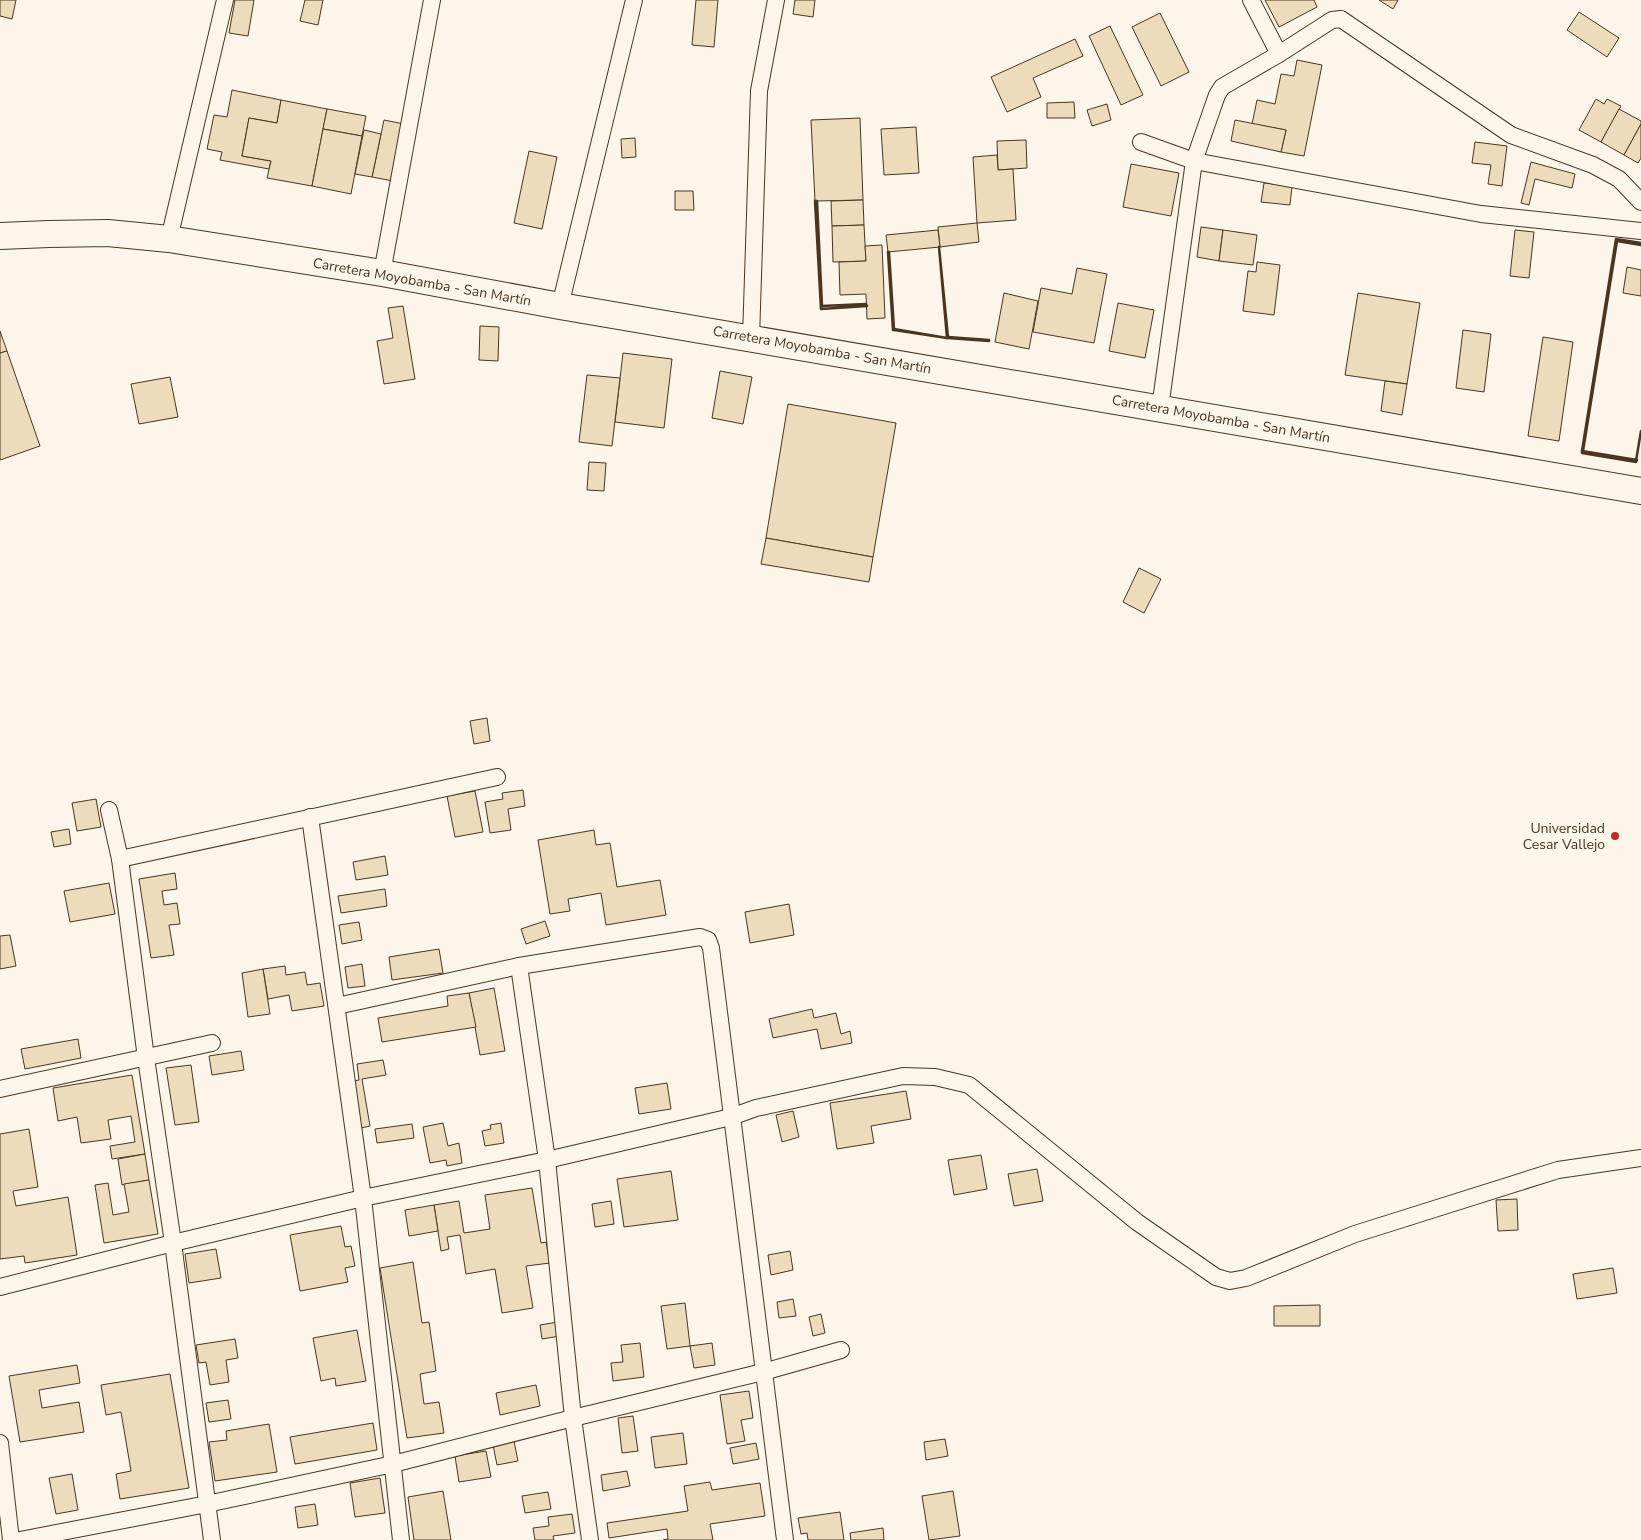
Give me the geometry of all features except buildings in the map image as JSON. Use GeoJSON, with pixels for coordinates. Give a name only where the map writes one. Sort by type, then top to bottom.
{"type":"FeatureCollection","features":[{"type":"Feature","properties":{"kind":"main road","name":"Carretera Moyobamba - San Martín"},"geometry":{"type":"LineString","coordinates":[[0,236],[108,233],[169,239],[382,273],[560,306],[1641,491]]}},
{"type":"Feature","properties":{"kind":"street"},"geometry":{"type":"LineString","coordinates":[[169,239],[225,0]]}},
{"type":"Feature","properties":{"kind":"street"},"geometry":{"type":"LineString","coordinates":[[382,273],[432,0]]}},
{"type":"Feature","properties":{"kind":"street"},"geometry":{"type":"LineString","coordinates":[[560,306],[634,0]]}},
{"type":"Feature","properties":{"kind":"street"},"geometry":{"type":"LineString","coordinates":[[751,338],[759,91],[776,0]]}},
{"type":"Feature","properties":{"kind":"street"},"geometry":{"type":"LineString","coordinates":[[1251,0],[1279,54]]}},
{"type":"Feature","properties":{"kind":"street"},"geometry":{"type":"LineString","coordinates":[[1160,408],[1194,162],[1219,90],[1332,20],[1341,20],[1511,134],[1593,165],[1619,179],[1641,202]]}},
{"type":"Feature","properties":{"kind":"street"},"geometry":{"type":"LineString","coordinates":[[1141,142],[1194,162],[1481,214],[1641,231]]}},
{"type":"Feature","properties":{"kind":"street"},"geometry":{"type":"LineString","coordinates":[[120,859],[497,777]]}},
{"type":"Feature","properties":{"kind":"street"},"geometry":{"type":"LineString","coordinates":[[110,810],[120,859],[212,1540]]}},
{"type":"Feature","properties":{"kind":"street"},"geometry":{"type":"LineString","coordinates":[[310,817],[363,1198],[401,1540]]}},
{"type":"Feature","properties":{"kind":"street"},"geometry":{"type":"LineString","coordinates":[[337,1006],[519,966],[700,937],[708,940],[711,948],[785,1540]]}},
{"type":"Feature","properties":{"kind":"street"},"geometry":{"type":"LineString","coordinates":[[519,966],[547,1160],[573,1418],[590,1540]]}},
{"type":"Feature","properties":{"kind":"street"},"geometry":{"type":"LineString","coordinates":[[0,1089],[212,1042]]}},
{"type":"Feature","properties":{"kind":"street"},"geometry":{"type":"LineString","coordinates":[[0,1287],[173,1243],[363,1198],[547,1160],[731,1117],[756,1108],[904,1076],[935,1077],[970,1085],[1137,1222],[1216,1277],[1230,1281],[1246,1278],[1355,1234],[1558,1170],[1641,1158]]}},
{"type":"Feature","properties":{"kind":"street"},"geometry":{"type":"LineString","coordinates":[[20,1540],[208,1504],[393,1464],[763,1372],[841,1350]]}},
{"type":"Feature","properties":{"kind":"street"},"geometry":{"type":"LineString","coordinates":[[0,1443],[11,1540]]}},
{"type":"Feature","properties":{"kind":"wall"},"geometry":{"type":"LineString","coordinates":[[815,201],[817,201],[822,306],[866,304],[867,306],[821,309],[815,201]]}},
{"type":"Feature","properties":{"kind":"wall"},"geometry":{"type":"LineString","coordinates":[[1641,243],[1616,239],[1582,451],[1617,241],[1641,245]]}},
{"type":"Feature","properties":{"kind":"wall"},"geometry":{"type":"LineString","coordinates":[[939,247],[948,337],[947,338],[939,247]]}},
{"type":"Feature","properties":{"kind":"wall"},"geometry":{"type":"LineString","coordinates":[[888,252],[894,329],[893,330],[888,252]]}},
{"type":"Feature","properties":{"kind":"wall"},"geometry":{"type":"LineString","coordinates":[[894,329],[947,338],[894,330],[894,329]]}},
{"type":"Feature","properties":{"kind":"wall"},"geometry":{"type":"LineString","coordinates":[[948,337],[989,340],[989,341],[948,338],[948,337]]}},
{"type":"Feature","properties":{"kind":"wall"},"geometry":{"type":"LineString","coordinates":[[1636,461],[1641,431]]}},
{"type":"Feature","properties":{"kind":"wall"},"geometry":{"type":"LineString","coordinates":[[1582,451],[1637,460],[1636,462],[1582,453],[1582,451]]}},
{"type":"Feature","properties":{"kind":"place","name":"Universidad Cesar Vallejo"},"geometry":{"type":"Point","coordinates":[1615,836]}}]}
